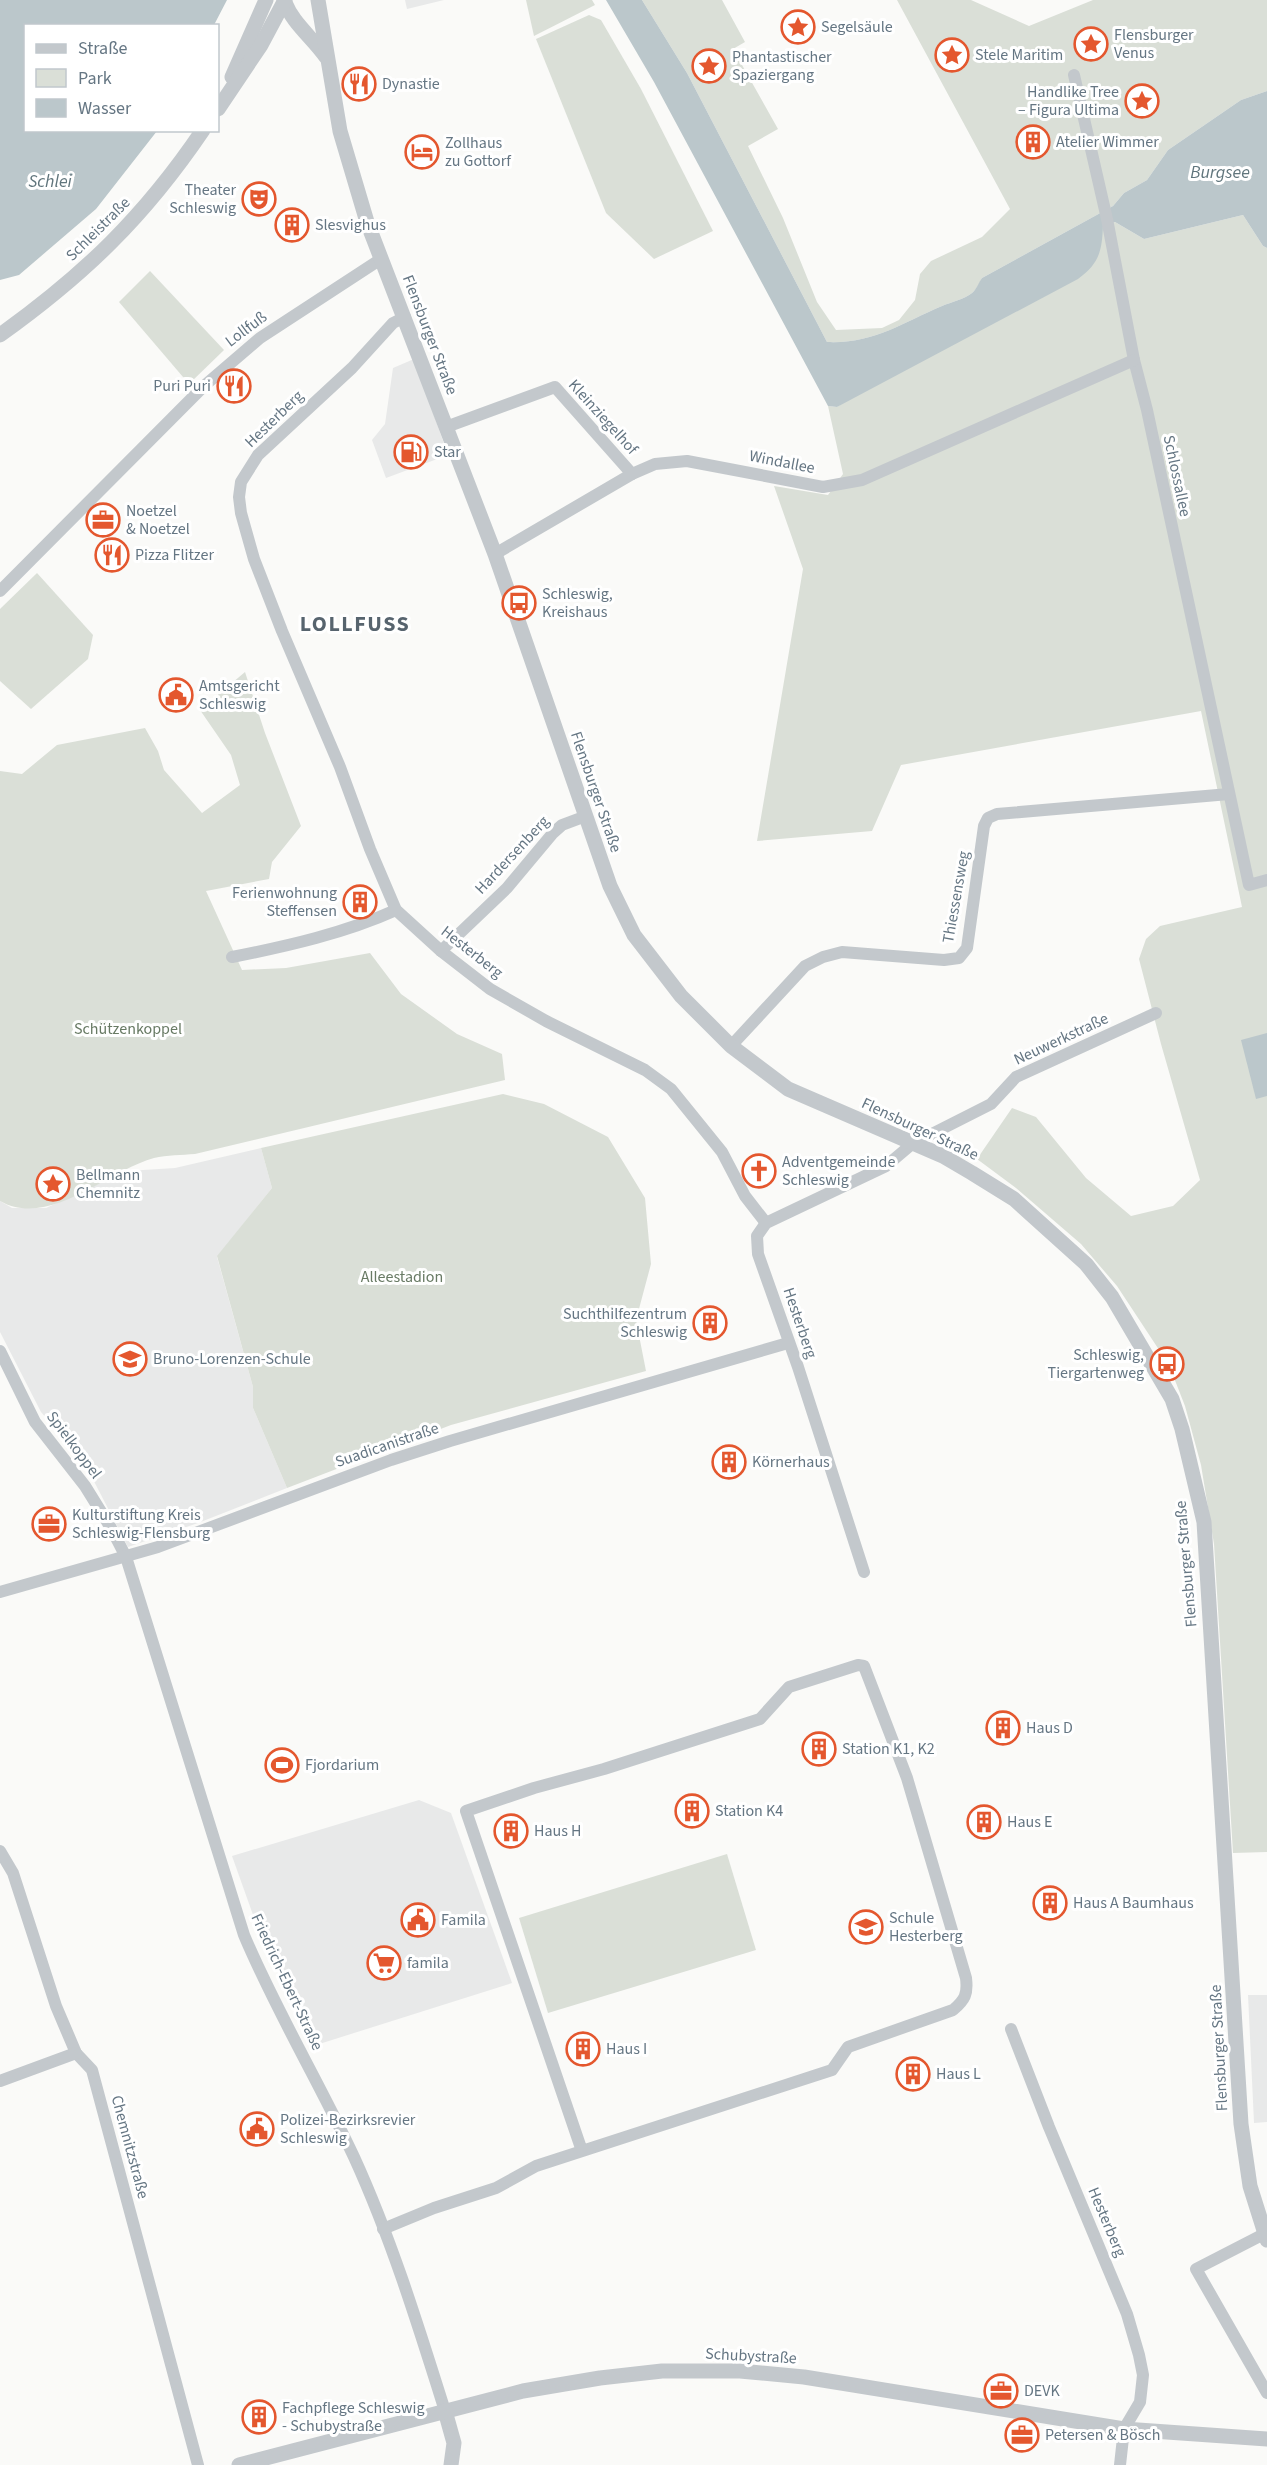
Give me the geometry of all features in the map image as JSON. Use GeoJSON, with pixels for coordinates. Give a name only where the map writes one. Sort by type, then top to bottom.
{"type":"FeatureCollection","features":[{"type":"Feature","properties":{"kind":"street"},"geometry":{"type":"LineString","coordinates":[[219,107],[266,0]]}},
{"type":"Feature","properties":{"kind":"street"},"geometry":{"type":"LineString","coordinates":[[318,0],[343,144],[381,259]]}},
{"type":"Feature","properties":{"kind":"street"},"geometry":{"type":"LineString","coordinates":[[219,107],[261,45],[285,1]]}},
{"type":"Feature","properties":{"kind":"street"},"geometry":{"type":"LineString","coordinates":[[285,1],[295,22],[315,41],[327,59]]}},
{"type":"Feature","properties":{"kind":"street"},"geometry":{"type":"LineString","coordinates":[[261,45],[295,22]]}},
{"type":"Feature","properties":{"kind":"street","name":"Schlossallee"},"geometry":{"type":"LineString","coordinates":[[1074,75],[1107,219],[1134,360],[1147,410],[1249,885],[1267,880]]}},
{"type":"Feature","properties":{"kind":"street","name":"Schleistraße"},"geometry":{"type":"LineString","coordinates":[[0,335],[62,289],[114,241],[154,197],[202,132]]}},
{"type":"Feature","properties":{"kind":"street","name":"Flensburger Straße"},"geometry":{"type":"LineString","coordinates":[[381,259],[495,554],[610,886],[634,934],[681,996],[731,1046],[788,1089],[943,1156],[1014,1199],[1086,1264],[1112,1297],[1165,1383],[1182,1429],[1203,1522],[1241,2124],[1250,2186],[1265,2237]]}},
{"type":"Feature","properties":{"kind":"street","name":"Lollfuß"},"geometry":{"type":"LineString","coordinates":[[0,591],[204,386],[260,338],[381,259]]}},
{"type":"Feature","properties":{"kind":"street","name":"Hesterberg"},"geometry":{"type":"LineString","coordinates":[[405,317],[393,323],[352,368],[258,455],[241,482],[239,497],[254,559],[396,910],[441,951],[490,989],[546,1021],[645,1070],[671,1089],[722,1152],[745,1196],[766,1223],[758,1236],[758,1254],[864,1572]]}},
{"type":"Feature","properties":{"kind":"street","name":"Windallee"},"geometry":{"type":"LineString","coordinates":[[495,554],[526,538],[632,474],[655,464],[687,461],[823,487],[862,480],[1134,360]]}},
{"type":"Feature","properties":{"kind":"street","name":"Kleinziegelhof"},"geometry":{"type":"LineString","coordinates":[[446,426],[555,387],[632,474]]}},
{"type":"Feature","properties":{"kind":"street","name":"Thiessensweg"},"geometry":{"type":"LineString","coordinates":[[731,1046],[805,966],[823,957],[842,952],[944,960],[959,958],[967,948],[984,826],[988,818],[997,814],[1229,794]]}},
{"type":"Feature","properties":{"kind":"street","name":"Hardersenberg"},"geometry":{"type":"LineString","coordinates":[[441,951],[507,888],[552,833],[562,825],[586,816]]}},
{"type":"Feature","properties":{"kind":"street"},"geometry":{"type":"LineString","coordinates":[[232,957],[368,923],[396,910]]}},
{"type":"Feature","properties":{"kind":"street","name":"Neuwerkstraße"},"geometry":{"type":"LineString","coordinates":[[766,1223],[886,1166],[912,1144],[991,1104],[1017,1077],[1156,1013]]}},
{"type":"Feature","properties":{"kind":"street","name":"Suadicanistraße"},"geometry":{"type":"LineString","coordinates":[[0,1592],[126,1557],[450,1441],[788,1342]]}},
{"type":"Feature","properties":{"kind":"street","name":"Spielkoppel"},"geometry":{"type":"LineString","coordinates":[[0,1351],[35,1422],[85,1486],[126,1557]]}},
{"type":"Feature","properties":{"kind":"street","name":"Friedrich-Ebert-Straße"},"geometry":{"type":"LineString","coordinates":[[126,1557],[244,1935],[260,1972],[353,2156],[412,2306],[445,2410]]}},
{"type":"Feature","properties":{"kind":"street"},"geometry":{"type":"LineString","coordinates":[[383,2229],[434,2208],[496,2188],[536,2166],[832,2070],[848,2047],[953,2010],[963,2001],[968,1993],[966,1978],[907,1778],[864,1666],[858,1665],[789,1687],[760,1719],[466,1811],[582,2151]]}},
{"type":"Feature","properties":{"kind":"street","name":"Chemnitzstraße"},"geometry":{"type":"LineString","coordinates":[[0,1851],[13,1873],[56,2006],[76,2053],[92,2070],[198,2465]]}},
{"type":"Feature","properties":{"kind":"street","name":"Hesterberg"},"geometry":{"type":"LineString","coordinates":[[1011,2029],[1127,2314],[1139,2355],[1143,2375],[1140,2403],[1124,2429]]}},
{"type":"Feature","properties":{"kind":"street"},"geometry":{"type":"LineString","coordinates":[[0,2081],[76,2053]]}},
{"type":"Feature","properties":{"kind":"street"},"geometry":{"type":"LineString","coordinates":[[1265,2237],[1196,2269],[1266,2393]]}},
{"type":"Feature","properties":{"kind":"street","name":"Schubystraße"},"geometry":{"type":"LineString","coordinates":[[239,2465],[523,2391],[600,2378],[662,2371],[740,2371],[847,2384],[1124,2429],[1267,2439]]}},
{"type":"Feature","properties":{"kind":"street"},"geometry":{"type":"LineString","coordinates":[[445,2410],[454,2443],[451,2465]]}},
{"type":"Feature","properties":{"kind":"street"},"geometry":{"type":"LineString","coordinates":[[1120,2465],[1124,2429]]}},
{"type":"Feature","properties":{"kind":"shaded area"},"geometry":{"type":"Polygon","coordinates":[[[405,0],[444,0],[407,9],[405,0]]]}},
{"type":"Feature","properties":{"kind":"shaded area"},"geometry":{"type":"Polygon","coordinates":[[[414,359],[448,455],[386,478],[372,440],[385,424],[393,368],[414,359]]]}},
{"type":"Feature","properties":{"kind":"shaded area","name":"Bruno-Lorenzen-Schule"},"geometry":{"type":"Polygon","coordinates":[[[261,1148],[272,1188],[217,1257],[253,1387],[253,1408],[287,1488],[198,1523],[128,1547],[85,1464],[41,1412],[0,1332],[0,1201],[12,1208],[46,1208],[127,1171],[175,1168],[261,1148]]]}},
{"type":"Feature","properties":{"kind":"shaded area"},"geometry":{"type":"Polygon","coordinates":[[[419,1800],[451,1813],[512,1983],[313,2046],[262,1940],[232,1856],[419,1800]]]}},
{"type":"Feature","properties":{"kind":"shaded area"},"geometry":{"type":"Polygon","coordinates":[[[1248,1995],[1267,1995],[1267,2122],[1254,2123],[1248,1995]]]}},
{"type":"Feature","properties":{"kind":"green space"},"geometry":{"type":"Polygon","coordinates":[[[526,0],[592,0],[595,5],[534,36],[526,0]]]}},
{"type":"Feature","properties":{"kind":"green space"},"geometry":{"type":"Polygon","coordinates":[[[642,0],[722,0],[745,42],[733,49],[778,129],[748,146],[783,218],[817,302],[836,330],[882,328],[899,320],[915,300],[920,274],[931,261],[982,237],[1010,209],[897,0],[971,0],[1029,26],[1093,0],[1267,0],[1267,91],[1241,100],[1168,150],[1147,180],[1124,193],[1113,206],[982,278],[975,290],[962,299],[873,336],[844,342],[827,342],[687,73],[642,0]]]}},
{"type":"Feature","properties":{"kind":"green space"},"geometry":{"type":"Polygon","coordinates":[[[589,15],[601,20],[641,89],[713,231],[654,259],[606,213],[536,39],[589,15]]]}},
{"type":"Feature","properties":{"kind":"green space"},"geometry":{"type":"Polygon","coordinates":[[[1243,215],[1263,246],[1267,248],[1267,1852],[1233,1853],[1214,1544],[1201,1465],[1185,1406],[1169,1365],[1117,1286],[1081,1244],[1016,1188],[977,1159],[1012,1108],[1036,1117],[1086,1178],[1131,1216],[1173,1206],[1200,1180],[1139,959],[1146,939],[1160,926],[1242,907],[1201,711],[901,765],[872,831],[757,841],[803,569],[774,486],[828,495],[843,474],[828,406],[837,407],[1103,225],[1115,222],[1144,239],[1243,215]]]}},
{"type":"Feature","properties":{"kind":"green space"},"geometry":{"type":"Polygon","coordinates":[[[150,271],[224,350],[189,384],[119,302],[150,271]]]}},
{"type":"Feature","properties":{"kind":"green space"},"geometry":{"type":"Polygon","coordinates":[[[37,573],[93,635],[88,659],[31,709],[0,681],[0,609],[37,573]]]}},
{"type":"Feature","properties":{"kind":"green space","name":"Schützenkoppel"},"geometry":{"type":"Polygon","coordinates":[[[245,672],[265,733],[301,826],[272,862],[269,879],[206,891],[242,970],[286,968],[370,953],[401,994],[457,1034],[502,1054],[505,1080],[195,1154],[154,1158],[78,1195],[38,1208],[19,1208],[0,1201],[0,771],[22,774],[57,745],[145,728],[158,751],[164,770],[202,813],[240,785],[231,755],[200,710],[245,672]]]}},
{"type":"Feature","properties":{"kind":"green space","name":"Alleestadion"},"geometry":{"type":"Polygon","coordinates":[[[503,1094],[544,1104],[608,1137],[645,1198],[651,1264],[636,1320],[646,1371],[451,1425],[287,1488],[253,1408],[253,1387],[217,1256],[272,1188],[261,1148],[503,1094]]]}},
{"type":"Feature","properties":{"kind":"green space"},"geometry":{"type":"Polygon","coordinates":[[[727,1854],[756,1950],[548,2013],[519,1918],[727,1854]]]}},
{"type":"Feature","properties":{"kind":"water","name":"Schlei"},"geometry":{"type":"Polygon","coordinates":[[[0,0],[227,0],[215,24],[24,24],[24,132],[156,132],[96,209],[19,275],[0,280],[0,0]]]}},
{"type":"Feature","properties":{"kind":"water","name":"Burgsee"},"geometry":{"type":"Polygon","coordinates":[[[606,0],[642,0],[687,73],[827,342],[844,342],[873,336],[962,299],[975,290],[982,278],[1113,206],[1124,193],[1147,180],[1168,150],[1241,100],[1267,91],[1267,248],[1263,246],[1243,215],[1144,239],[1115,222],[1103,225],[1102,242],[1098,255],[1091,267],[1078,279],[837,407],[828,406],[654,82],[606,0]]]}},
{"type":"Feature","properties":{"kind":"water"},"geometry":{"type":"Polygon","coordinates":[[[1267,1033],[1267,1096],[1256,1099],[1241,1040],[1267,1033]]]}},
{"type":"Feature","properties":{"kind":"place","name":"Segelsäule"},"geometry":{"type":"Point","coordinates":[798,27]}},
{"type":"Feature","properties":{"kind":"place","name":"Flensburger Venus"},"geometry":{"type":"Point","coordinates":[1091,44]}},
{"type":"Feature","properties":{"kind":"place","name":"Stele Maritim"},"geometry":{"type":"Point","coordinates":[952,55]}},
{"type":"Feature","properties":{"kind":"place","name":"Phantastischer Spaziergang"},"geometry":{"type":"Point","coordinates":[709,66]}},
{"type":"Feature","properties":{"kind":"place","name":"Dynastie"},"geometry":{"type":"Point","coordinates":[359,84]}},
{"type":"Feature","properties":{"kind":"place","name":"Handlike Tree – Figura Ultima"},"geometry":{"type":"Point","coordinates":[1142,101]}},
{"type":"Feature","properties":{"kind":"place","name":"Atelier Wimmer"},"geometry":{"type":"Point","coordinates":[1033,142]}},
{"type":"Feature","properties":{"kind":"place","name":"Zollhaus zu Gottorf"},"geometry":{"type":"Point","coordinates":[422,152]}},
{"type":"Feature","properties":{"kind":"place","name":"Theater Schleswig"},"geometry":{"type":"Point","coordinates":[259,199]}},
{"type":"Feature","properties":{"kind":"place","name":"Slesvighus"},"geometry":{"type":"Point","coordinates":[292,225]}},
{"type":"Feature","properties":{"kind":"place","name":"Puri Puri"},"geometry":{"type":"Point","coordinates":[234,386]}},
{"type":"Feature","properties":{"kind":"place","name":"Star"},"geometry":{"type":"Point","coordinates":[411,452]}},
{"type":"Feature","properties":{"kind":"place","name":"Noetzel & Noetzel"},"geometry":{"type":"Point","coordinates":[103,520]}},
{"type":"Feature","properties":{"kind":"place","name":"Pizza Flitzer"},"geometry":{"type":"Point","coordinates":[112,555]}},
{"type":"Feature","properties":{"kind":"place","name":"Schleswig, Kreishaus"},"geometry":{"type":"Point","coordinates":[519,603]}},
{"type":"Feature","properties":{"kind":"place","name":"Amtsgericht Schleswig"},"geometry":{"type":"Point","coordinates":[176,695]}},
{"type":"Feature","properties":{"kind":"place","name":"Ferienwohnung Steffensen"},"geometry":{"type":"Point","coordinates":[360,902]}},
{"type":"Feature","properties":{"kind":"place","name":"Adventgemeinde Schleswig"},"geometry":{"type":"Point","coordinates":[759,1171]}},
{"type":"Feature","properties":{"kind":"place","name":"Bellmann Chemnitz"},"geometry":{"type":"Point","coordinates":[53,1184]}},
{"type":"Feature","properties":{"kind":"place","name":"Suchthilfezentrum Schleswig"},"geometry":{"type":"Point","coordinates":[710,1323]}},
{"type":"Feature","properties":{"kind":"place","name":"Bruno-Lorenzen-Schule"},"geometry":{"type":"Point","coordinates":[130,1359]}},
{"type":"Feature","properties":{"kind":"place","name":"Schleswig, Tiergartenweg"},"geometry":{"type":"Point","coordinates":[1167,1364]}},
{"type":"Feature","properties":{"kind":"place","name":"Körnerhaus"},"geometry":{"type":"Point","coordinates":[729,1462]}},
{"type":"Feature","properties":{"kind":"place","name":"Kulturstiftung Kreis Schleswig-Flensburg"},"geometry":{"type":"Point","coordinates":[49,1524]}},
{"type":"Feature","properties":{"kind":"place","name":"Haus D"},"geometry":{"type":"Point","coordinates":[1003,1728]}},
{"type":"Feature","properties":{"kind":"place","name":"Station K1, K2"},"geometry":{"type":"Point","coordinates":[819,1749]}},
{"type":"Feature","properties":{"kind":"place","name":"Fjordarium"},"geometry":{"type":"Point","coordinates":[282,1765]}},
{"type":"Feature","properties":{"kind":"place","name":"Station K4"},"geometry":{"type":"Point","coordinates":[692,1811]}},
{"type":"Feature","properties":{"kind":"place","name":"Haus E"},"geometry":{"type":"Point","coordinates":[984,1822]}},
{"type":"Feature","properties":{"kind":"place","name":"Haus H"},"geometry":{"type":"Point","coordinates":[511,1831]}},
{"type":"Feature","properties":{"kind":"place","name":"Haus A Baumhaus"},"geometry":{"type":"Point","coordinates":[1050,1903]}},
{"type":"Feature","properties":{"kind":"place","name":"Famila"},"geometry":{"type":"Point","coordinates":[418,1920]}},
{"type":"Feature","properties":{"kind":"place","name":"Schule Hesterberg"},"geometry":{"type":"Point","coordinates":[866,1927]}},
{"type":"Feature","properties":{"kind":"place","name":"famila"},"geometry":{"type":"Point","coordinates":[384,1963]}},
{"type":"Feature","properties":{"kind":"place","name":"Haus I"},"geometry":{"type":"Point","coordinates":[583,2049]}},
{"type":"Feature","properties":{"kind":"place","name":"Haus L"},"geometry":{"type":"Point","coordinates":[913,2074]}},
{"type":"Feature","properties":{"kind":"place","name":"Polizei-Bezirksrevier Schleswig"},"geometry":{"type":"Point","coordinates":[257,2129]}},
{"type":"Feature","properties":{"kind":"place","name":"DEVK"},"geometry":{"type":"Point","coordinates":[1001,2391]}},
{"type":"Feature","properties":{"kind":"place","name":"Fachpflege Schleswig - Schubystraße"},"geometry":{"type":"Point","coordinates":[259,2417]}},
{"type":"Feature","properties":{"kind":"place","name":"Petersen & Bösch"},"geometry":{"type":"Point","coordinates":[1022,2435]}},
{"type":"Feature","properties":{"kind":"district","name":"LOLLFUSS"},"geometry":{"type":"Point","coordinates":[355,624]}}]}
